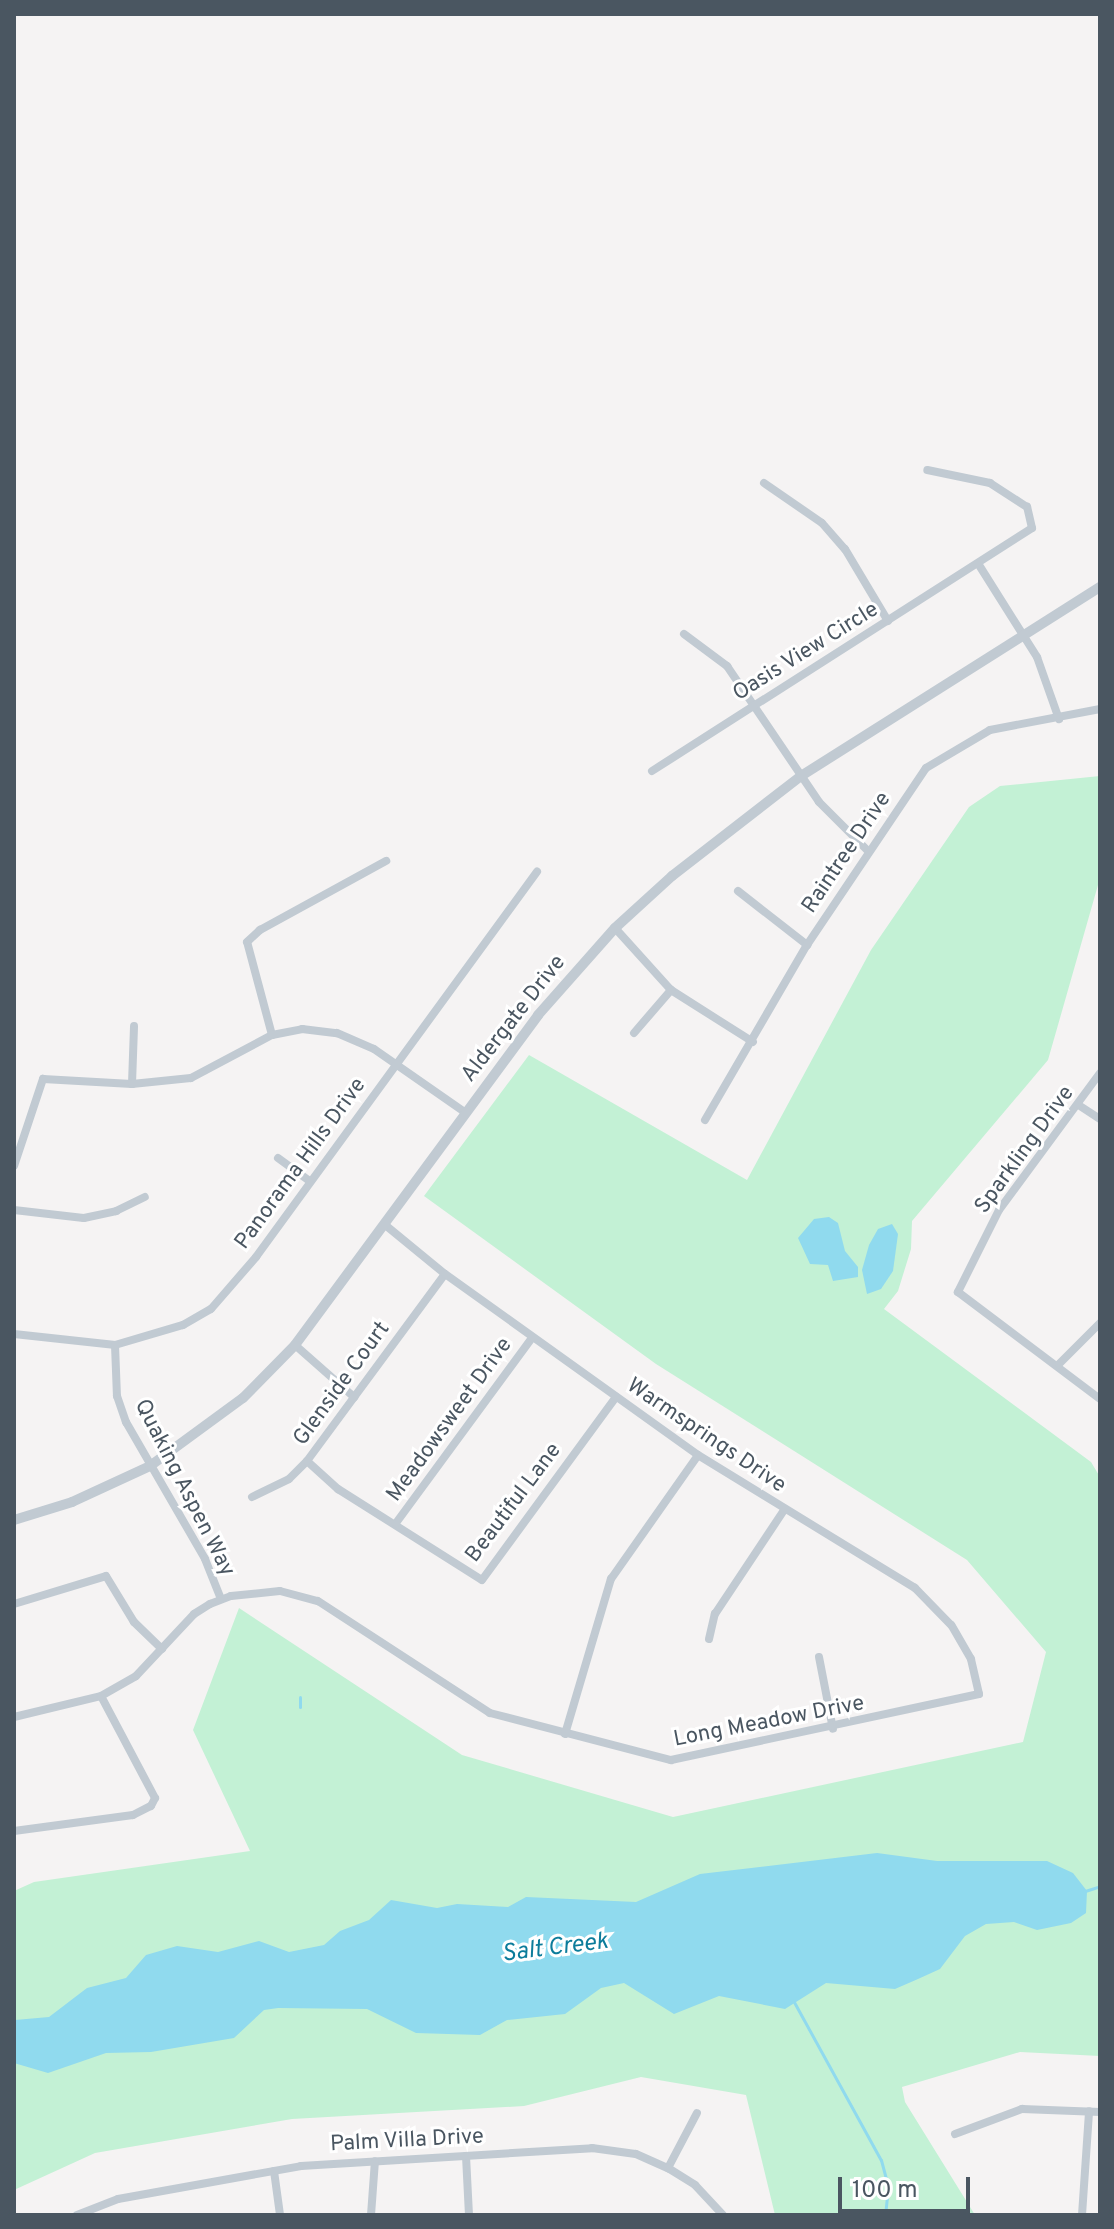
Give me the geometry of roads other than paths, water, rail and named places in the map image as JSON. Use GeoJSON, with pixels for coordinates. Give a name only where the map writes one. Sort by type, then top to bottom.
{"type":"FeatureCollection","features":[{"type":"Feature","properties":{"kind":"street","name":"Oasis View Circle"},"geometry":{"type":"LineString","coordinates":[[652,771],[1025,536],[1032,528],[1027,507],[990,483],[927,470]]}},
{"type":"Feature","properties":{"kind":"street"},"geometry":{"type":"LineString","coordinates":[[764,483],[822,523],[845,549],[888,621]]}},
{"type":"Feature","properties":{"kind":"street"},"geometry":{"type":"LineString","coordinates":[[979,565],[1042,668],[1059,719]]}},
{"type":"Feature","properties":{"kind":"street","name":"Aldergate Drive"},"geometry":{"type":"LineString","coordinates":[[14,1520],[72,1502],[150,1466],[243,1398],[295,1345],[538,1015],[615,928],[735,824],[801,776],[1100,587]]}},
{"type":"Feature","properties":{"kind":"street"},"geometry":{"type":"LineString","coordinates":[[684,634],[727,666],[801,776],[845,833],[868,851]]}},
{"type":"Feature","properties":{"kind":"street","name":"Raintree Drive"},"geometry":{"type":"LineString","coordinates":[[705,1120],[807,945],[926,768],[990,730],[1100,709]]}},
{"type":"Feature","properties":{"kind":"street"},"geometry":{"type":"LineString","coordinates":[[272,1035],[247,942],[260,930],[386,861]]}},
{"type":"Feature","properties":{"kind":"street","name":"Panorama Hills Drive"},"geometry":{"type":"LineString","coordinates":[[14,1334],[115,1345],[183,1325],[211,1309],[398,1064],[537,871]]}},
{"type":"Feature","properties":{"kind":"street"},"geometry":{"type":"LineString","coordinates":[[738,891],[807,945]]}},
{"type":"Feature","properties":{"kind":"street"},"geometry":{"type":"LineString","coordinates":[[615,928],[671,990],[753,1042]]}},
{"type":"Feature","properties":{"kind":"street"},"geometry":{"type":"LineString","coordinates":[[634,1033],[671,990]]}},
{"type":"Feature","properties":{"kind":"street"},"geometry":{"type":"LineString","coordinates":[[132,1084],[134,1026]]}},
{"type":"Feature","properties":{"kind":"street"},"geometry":{"type":"LineString","coordinates":[[14,1166],[37,1084],[43,1079],[132,1084],[191,1078],[272,1035],[302,1029],[337,1033],[398,1064],[466,1113]]}},
{"type":"Feature","properties":{"kind":"street","name":"Sparkling Drive"},"geometry":{"type":"LineString","coordinates":[[1059,1364],[958,1292],[999,1210],[1080,1106],[1100,1073]]}},
{"type":"Feature","properties":{"kind":"street"},"geometry":{"type":"LineString","coordinates":[[1080,1106],[1100,1119]]}},
{"type":"Feature","properties":{"kind":"street"},"geometry":{"type":"LineString","coordinates":[[278,1158],[310,1181]]}},
{"type":"Feature","properties":{"kind":"street"},"geometry":{"type":"LineString","coordinates":[[14,1210],[84,1218],[116,1211],[145,1197]]}},
{"type":"Feature","properties":{"kind":"street","name":"Warmsprings Drive"},"geometry":{"type":"LineString","coordinates":[[384,1224],[445,1274],[698,1455],[915,1588],[951,1625],[971,1659],[979,1694]]}},
{"type":"Feature","properties":{"kind":"street","name":"Glenside Court"},"geometry":{"type":"LineString","coordinates":[[252,1497],[289,1479],[307,1461],[445,1274]]}},
{"type":"Feature","properties":{"kind":"street"},"geometry":{"type":"LineString","coordinates":[[1100,1323],[1059,1364],[1100,1399]]}},
{"type":"Feature","properties":{"kind":"street","name":"Meadowsweet Drive"},"geometry":{"type":"LineString","coordinates":[[396,1523],[532,1338]]}},
{"type":"Feature","properties":{"kind":"street","name":"Quaking Aspen Way"},"geometry":{"type":"LineString","coordinates":[[115,1345],[117,1396],[150,1466],[205,1559],[221,1599]]}},
{"type":"Feature","properties":{"kind":"street"},"geometry":{"type":"LineString","coordinates":[[295,1345],[354,1397]]}},
{"type":"Feature","properties":{"kind":"street","name":"Beautiful Lane"},"geometry":{"type":"LineString","coordinates":[[307,1461],[338,1489],[482,1580],[616,1397]]}},
{"type":"Feature","properties":{"kind":"street"},"geometry":{"type":"LineString","coordinates":[[565,1734],[611,1579],[698,1455]]}},
{"type":"Feature","properties":{"kind":"street"},"geometry":{"type":"LineString","coordinates":[[709,1639],[715,1614],[784,1510]]}},
{"type":"Feature","properties":{"kind":"street"},"geometry":{"type":"LineString","coordinates":[[14,1604],[106,1576],[127,1613],[162,1649]]}},
{"type":"Feature","properties":{"kind":"street","name":"Long Meadow Drive"},"geometry":{"type":"LineString","coordinates":[[221,1599],[280,1591],[318,1601],[476,1706],[565,1734],[671,1760],[833,1729],[979,1694]]}},
{"type":"Feature","properties":{"kind":"street"},"geometry":{"type":"LineString","coordinates":[[14,1717],[101,1696],[136,1676],[194,1614],[221,1599]]}},
{"type":"Feature","properties":{"kind":"street"},"geometry":{"type":"LineString","coordinates":[[819,1657],[833,1729]]}},
{"type":"Feature","properties":{"kind":"street"},"geometry":{"type":"LineString","coordinates":[[14,1831],[133,1815],[144,1812],[155,1798],[101,1696]]}},
{"type":"Feature","properties":{"kind":"street"},"geometry":{"type":"LineString","coordinates":[[955,2134],[1022,2109],[1100,2112]]}},
{"type":"Feature","properties":{"kind":"street"},"geometry":{"type":"LineString","coordinates":[[1082,2215],[1089,2111]]}},
{"type":"Feature","properties":{"kind":"street"},"geometry":{"type":"LineString","coordinates":[[668,2168],[697,2113]]}},
{"type":"Feature","properties":{"kind":"street","name":"Palm Villa Drive"},"geometry":{"type":"LineString","coordinates":[[77,2215],[118,2199],[274,2171],[375,2161],[613,2149],[668,2168],[695,2185],[723,2215]]}},
{"type":"Feature","properties":{"kind":"street"},"geometry":{"type":"LineString","coordinates":[[466,2156],[469,2215]]}},
{"type":"Feature","properties":{"kind":"street"},"geometry":{"type":"LineString","coordinates":[[371,2215],[375,2161]]}},
{"type":"Feature","properties":{"kind":"street"},"geometry":{"type":"LineString","coordinates":[[274,2171],[280,2215]]}},
{"type":"Feature","properties":{"kind":"water"},"geometry":{"type":"Polygon","coordinates":[[[829,1217],[838,1223],[845,1251],[858,1267],[858,1277],[833,1281],[828,1265],[810,1264],[798,1238],[814,1219],[829,1217]]]}},
{"type":"Feature","properties":{"kind":"water"},"geometry":{"type":"Polygon","coordinates":[[[892,1224],[898,1234],[893,1271],[881,1289],[867,1294],[862,1270],[869,1245],[878,1229],[892,1224]]]}},
{"type":"Feature","properties":{"kind":"water"},"geometry":{"type":"Polygon","coordinates":[[[877,1853],[937,1861],[1047,1861],[1073,1873],[1087,1891],[1086,1913],[1071,1923],[1037,1930],[1014,1922],[986,1924],[965,1936],[940,1969],[895,1989],[826,1983],[785,2009],[719,1996],[674,2014],[624,1983],[601,1988],[565,2014],[507,2020],[480,2035],[416,2033],[367,2009],[278,2008],[264,2010],[234,2038],[151,2052],[106,2053],[48,2073],[14,2063],[15,2020],[49,2017],[87,1988],[126,1978],[146,1955],[177,1946],[218,1952],[259,1941],[289,1952],[324,1945],[340,1931],[369,1920],[391,1900],[437,1908],[457,1904],[508,1907],[526,1897],[636,1902],[700,1874],[877,1853]]]}},
{"type":"Feature","properties":{"kind":"waterway"},"geometry":{"type":"LineString","coordinates":[[300,1697],[300,1707]]}},
{"type":"Feature","properties":{"kind":"waterway","name":"Salt Creek"},"geometry":{"type":"LineString","coordinates":[[1085,1891],[1100,1886]]}},
{"type":"Feature","properties":{"kind":"waterway"},"geometry":{"type":"LineString","coordinates":[[794,2002],[881,2160],[888,2187],[885,2215]]}}]}
